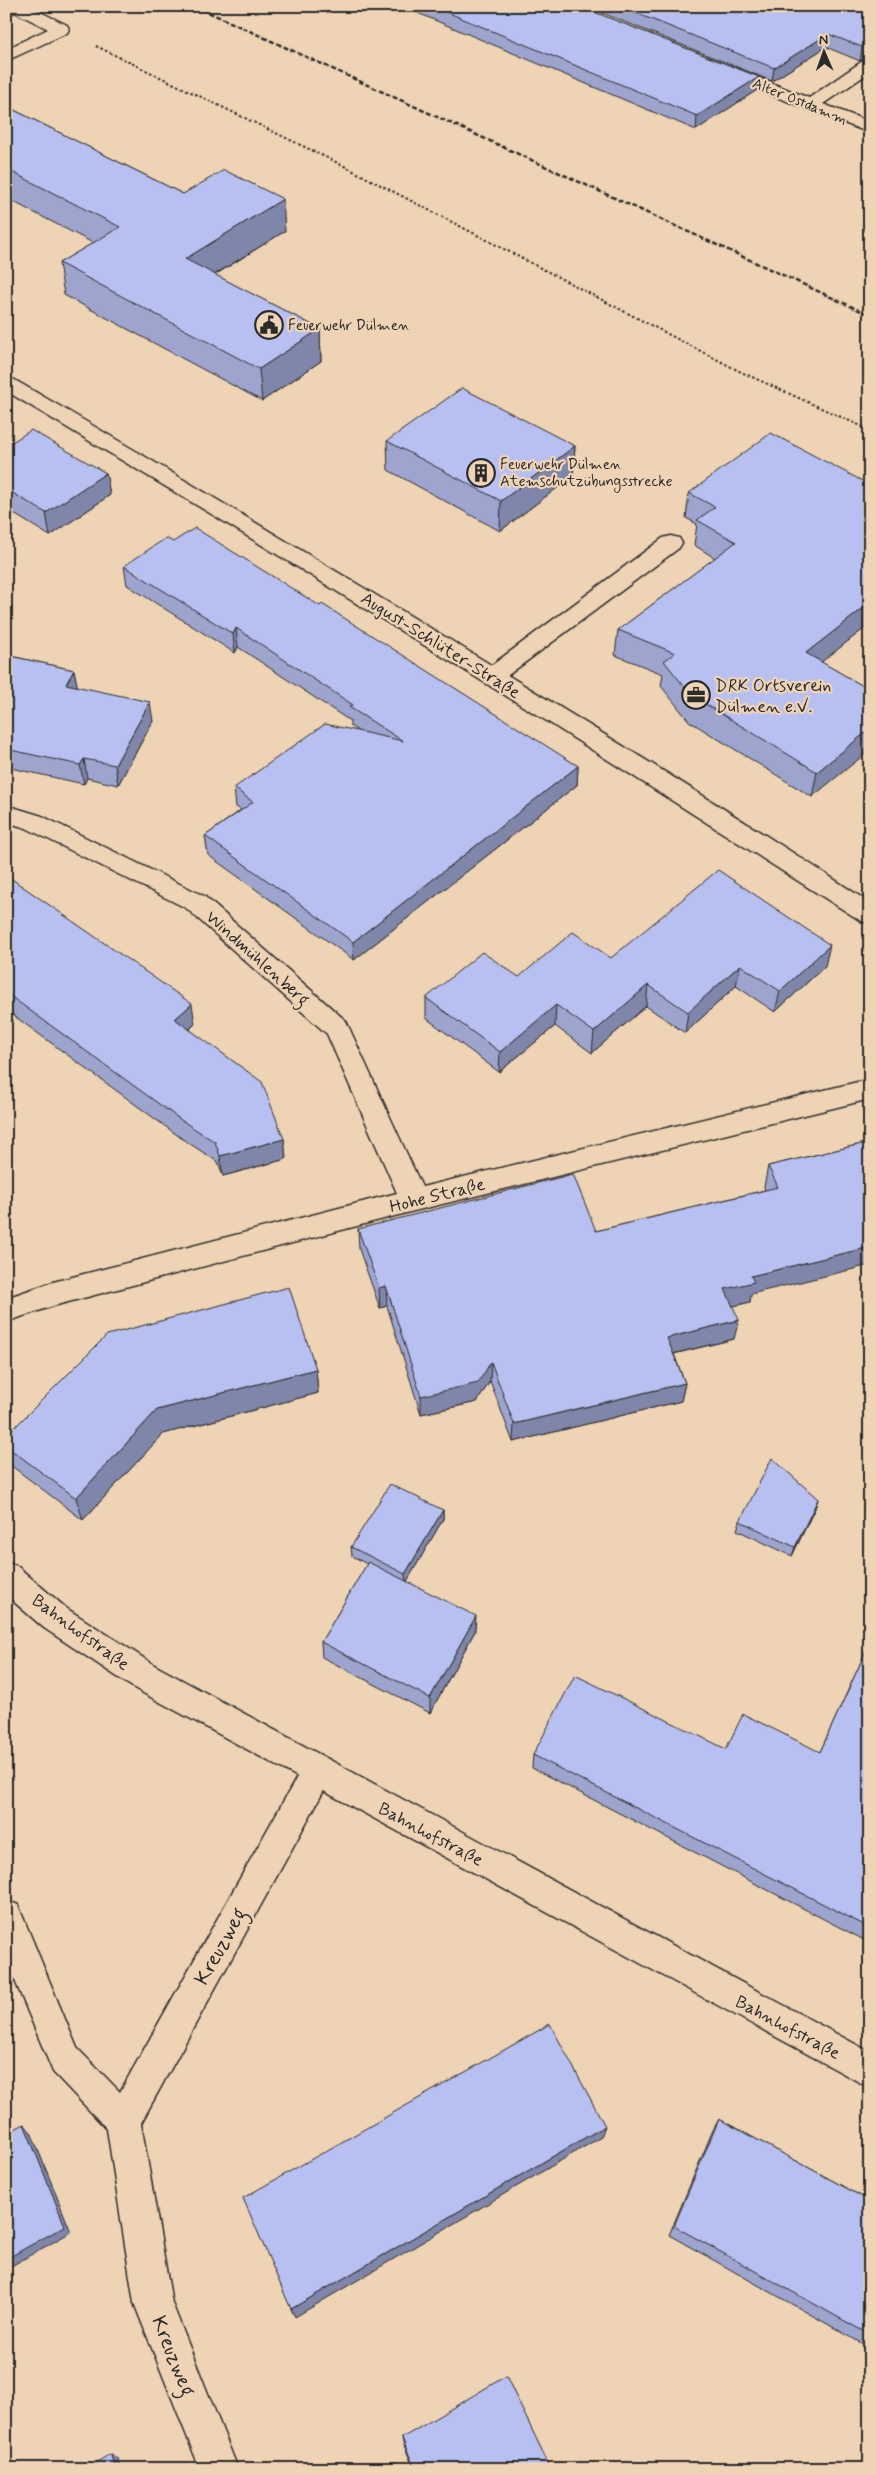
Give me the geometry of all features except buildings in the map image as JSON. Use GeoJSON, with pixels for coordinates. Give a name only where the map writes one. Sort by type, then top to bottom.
{"type":"FeatureCollection","features":[{"type":"Feature","properties":{"kind":"street"},"geometry":{"type":"LineString","coordinates":[[15,6],[61,29]]}},
{"type":"Feature","properties":{"kind":"street"},"geometry":{"type":"LineString","coordinates":[[6,56],[61,29]]}},
{"type":"Feature","properties":{"kind":"street"},"geometry":{"type":"LineString","coordinates":[[810,106],[870,64]]}},
{"type":"Feature","properties":{"kind":"street","name":"Alter Ostdamm"},"geometry":{"type":"LineString","coordinates":[[709,65],[870,128]]}},
{"type":"Feature","properties":{"kind":"street","name":"August-Schlüter-Straße"},"geometry":{"type":"LineString","coordinates":[[6,383],[134,458],[492,676],[795,865],[870,916]]}},
{"type":"Feature","properties":{"kind":"street"},"geometry":{"type":"LineString","coordinates":[[492,676],[671,543]]}},
{"type":"Feature","properties":{"kind":"street","name":"Windmühlenberg"},"geometry":{"type":"LineString","coordinates":[[6,813],[34,822],[195,902],[337,1028],[414,1200]]}},
{"type":"Feature","properties":{"kind":"street","name":"Hohe Straße"},"geometry":{"type":"LineString","coordinates":[[6,1310],[53,1294],[414,1200],[870,1089]]}},
{"type":"Feature","properties":{"kind":"street","name":"Bahnhofstraße"},"geometry":{"type":"LineString","coordinates":[[6,1576],[55,1618],[145,1677],[870,2072]]}},
{"type":"Feature","properties":{"kind":"street","name":"Kreuzweg"},"geometry":{"type":"LineString","coordinates":[[219,2469],[153,2302],[123,2121],[317,1772]]}},
{"type":"Feature","properties":{"kind":"street"},"geometry":{"type":"LineString","coordinates":[[6,1917],[65,2060],[123,2121]]}},
{"type":"Feature","properties":{"kind":"path"},"geometry":{"type":"LineString","coordinates":[[61,29],[344,166],[741,372],[870,430]]}},
{"type":"Feature","properties":{"kind":"railway"},"geometry":{"type":"LineString","coordinates":[[195,6],[870,315]]}},
{"type":"Feature","properties":{"kind":"place","name":"Feuerwehr Dülmen"},"geometry":{"type":"Point","coordinates":[269,325]}},
{"type":"Feature","properties":{"kind":"place","name":"Feuerwehr Dülmen Atemschutzübungsstrecke"},"geometry":{"type":"Point","coordinates":[481,473]}},
{"type":"Feature","properties":{"kind":"place","name":"DRK Ortsverein Dülmen e.V."},"geometry":{"type":"Point","coordinates":[696,695]}}]}
